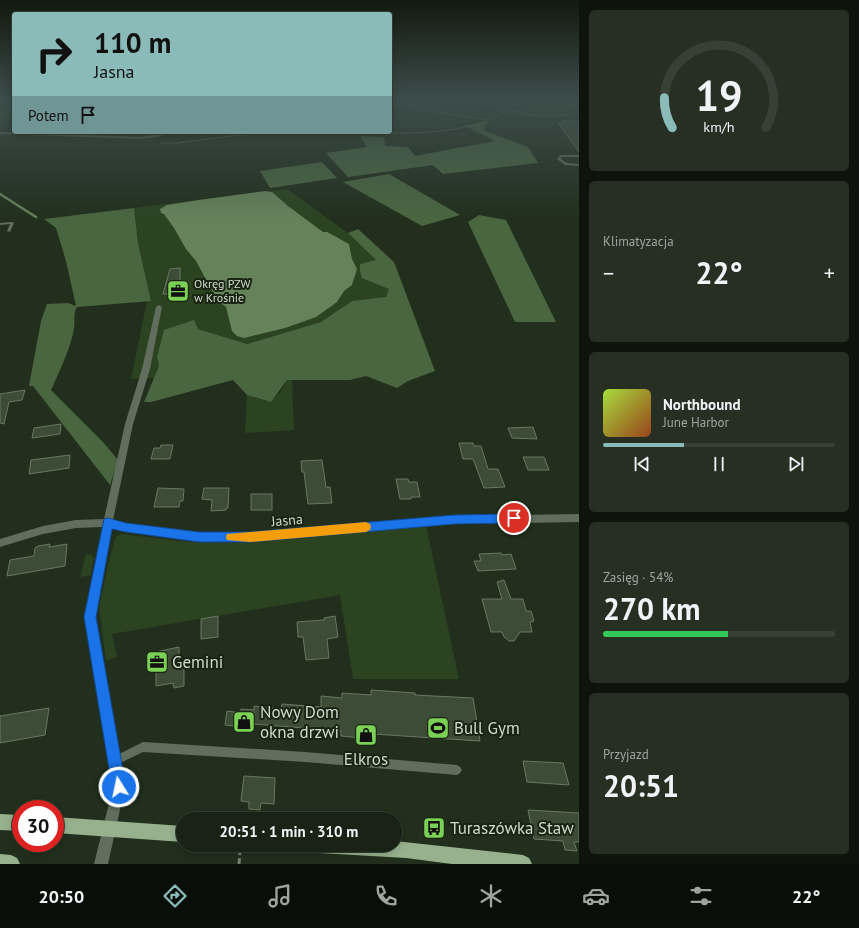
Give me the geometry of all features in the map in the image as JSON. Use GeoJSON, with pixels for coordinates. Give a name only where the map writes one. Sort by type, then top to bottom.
{"type":"FeatureCollection","features":[{"type":"Feature","properties":{"kind":"main road"},"geometry":{"type":"LineString","coordinates":[[0,822],[12,823]]}},
{"type":"Feature","properties":{"kind":"main road"},"geometry":{"type":"LineString","coordinates":[[64,826],[176,833]]}},
{"type":"Feature","properties":{"kind":"main road"},"geometry":{"type":"LineString","coordinates":[[402,850],[523,864]]}},
{"type":"Feature","properties":{"kind":"main road"},"geometry":{"type":"LineString","coordinates":[[0,863],[11,864]]}},
{"type":"Feature","properties":{"kind":"street"},"geometry":{"type":"LineString","coordinates":[[101,864],[119,787],[90,617],[108,523],[130,424],[146,369],[159,307]]}},
{"type":"Feature","properties":{"kind":"street","name":"Jasna"},"geometry":{"type":"LineString","coordinates":[[0,543],[43,530],[76,524],[108,523],[126,528],[199,537],[250,537],[454,520],[579,518]]}},
{"type":"Feature","properties":{"kind":"lane"},"geometry":{"type":"LineString","coordinates":[[579,156],[561,156],[559,159],[566,164],[579,165]]}},
{"type":"Feature","properties":{"kind":"lane"},"geometry":{"type":"LineString","coordinates":[[0,224],[12,222],[9,232]]}},
{"type":"Feature","properties":{"kind":"lane"},"geometry":{"type":"LineString","coordinates":[[114,761],[143,747],[305,757],[457,770]]}},
{"type":"Feature","properties":{"kind":"path"},"geometry":{"type":"LineString","coordinates":[[143,140],[151,143],[179,143],[199,140]]}},
{"type":"Feature","properties":{"kind":"path"},"geometry":{"type":"LineString","coordinates":[[239,864],[240,853]]}},
{"type":"Feature","properties":{"kind":"shaded area"},"geometry":{"type":"Polygon","coordinates":[[[363,140],[384,140],[385,146],[408,147],[415,156],[495,141],[494,140],[510,140],[528,147],[538,163],[443,174],[433,165],[348,177],[326,153],[367,147],[363,140]]]}},
{"type":"Feature","properties":{"kind":"shaded area"},"geometry":{"type":"Polygon","coordinates":[[[322,162],[337,178],[270,188],[260,171],[322,162]]]}},
{"type":"Feature","properties":{"kind":"shaded area"},"geometry":{"type":"Polygon","coordinates":[[[389,174],[460,215],[422,226],[343,182],[389,174]]]}},
{"type":"Feature","properties":{"kind":"shaded area"},"geometry":{"type":"Polygon","coordinates":[[[287,189],[348,233],[376,260],[360,264],[389,289],[386,298],[352,301],[321,322],[247,344],[198,329],[157,357],[159,366],[154,378],[131,379],[147,301],[151,301],[138,243],[134,208],[287,189]]]}},
{"type":"Feature","properties":{"kind":"shaded area"},"geometry":{"type":"Polygon","coordinates":[[[265,191],[272,192],[323,232],[327,232],[349,244],[352,259],[357,269],[352,285],[344,291],[337,302],[316,317],[285,328],[244,338],[237,336],[232,331],[226,307],[217,300],[196,261],[186,249],[164,214],[161,213],[160,209],[167,205],[265,191]]]}},
{"type":"Feature","properties":{"kind":"shaded area"},"geometry":{"type":"Polygon","coordinates":[[[134,208],[138,243],[151,301],[77,307],[70,344],[51,390],[103,442],[118,460],[110,485],[33,386],[29,386],[41,321],[47,304],[68,303],[76,306],[66,261],[56,228],[44,219],[134,208]]]}},
{"type":"Feature","properties":{"kind":"shaded area"},"geometry":{"type":"Polygon","coordinates":[[[479,215],[506,220],[556,322],[515,322],[468,222],[479,215]]]}},
{"type":"Feature","properties":{"kind":"shaded area"},"geometry":{"type":"Polygon","coordinates":[[[358,229],[394,262],[435,371],[408,381],[397,388],[366,376],[350,380],[287,380],[271,402],[247,395],[233,380],[151,402],[144,402],[159,366],[157,357],[164,330],[194,320],[198,329],[247,344],[321,322],[352,301],[386,297],[389,289],[362,278],[360,264],[376,260],[348,233],[358,229]]]}},
{"type":"Feature","properties":{"kind":"shaded area"},"geometry":{"type":"Polygon","coordinates":[[[287,380],[292,380],[294,430],[245,433],[247,395],[271,402],[281,391],[287,380]]]}},
{"type":"Feature","properties":{"kind":"shaded area"},"geometry":{"type":"Polygon","coordinates":[[[426,525],[459,679],[353,679],[340,595],[112,634],[117,657],[106,661],[99,607],[116,536],[122,534],[179,541],[226,543],[301,538],[426,525]]]}},
{"type":"Feature","properties":{"kind":"shaded area"},"geometry":{"type":"Polygon","coordinates":[[[86,554],[94,557],[91,575],[80,577],[86,554]]]}},
{"type":"Feature","properties":{"kind":"building"},"geometry":{"type":"Polygon","coordinates":[[[571,140],[579,140],[579,152],[571,140]]]}},
{"type":"Feature","properties":{"kind":"building"},"geometry":{"type":"Polygon","coordinates":[[[180,268],[180,294],[163,294],[170,269],[180,268]]]}},
{"type":"Feature","properties":{"kind":"building"},"geometry":{"type":"Polygon","coordinates":[[[25,390],[22,400],[9,402],[4,424],[0,423],[0,394],[25,390]]]}},
{"type":"Feature","properties":{"kind":"building"},"geometry":{"type":"Polygon","coordinates":[[[61,424],[60,434],[32,438],[34,428],[61,424]]]}},
{"type":"Feature","properties":{"kind":"building"},"geometry":{"type":"Polygon","coordinates":[[[533,427],[537,439],[512,438],[508,428],[533,427]]]}},
{"type":"Feature","properties":{"kind":"building"},"geometry":{"type":"Polygon","coordinates":[[[459,443],[473,443],[474,446],[481,446],[488,469],[498,469],[505,487],[484,488],[473,459],[463,459],[459,443]]]}},
{"type":"Feature","properties":{"kind":"building"},"geometry":{"type":"Polygon","coordinates":[[[161,445],[173,445],[170,459],[151,459],[154,448],[160,448],[161,445]]]}},
{"type":"Feature","properties":{"kind":"building"},"geometry":{"type":"Polygon","coordinates":[[[70,455],[69,468],[29,474],[31,460],[70,455]]]}},
{"type":"Feature","properties":{"kind":"building"},"geometry":{"type":"Polygon","coordinates":[[[523,457],[544,457],[549,470],[528,470],[523,457]]]}},
{"type":"Feature","properties":{"kind":"building"},"geometry":{"type":"Polygon","coordinates":[[[322,460],[326,487],[330,487],[332,503],[308,504],[301,461],[322,460]]]}},
{"type":"Feature","properties":{"kind":"building"},"geometry":{"type":"Polygon","coordinates":[[[396,479],[408,479],[409,482],[417,482],[420,497],[400,499],[396,479]]]}},
{"type":"Feature","properties":{"kind":"building"},"geometry":{"type":"Polygon","coordinates":[[[158,488],[184,489],[183,501],[180,501],[179,507],[154,507],[158,488]]]}},
{"type":"Feature","properties":{"kind":"building"},"geometry":{"type":"Polygon","coordinates":[[[204,488],[229,488],[228,508],[226,508],[226,510],[211,511],[212,500],[202,499],[204,488]]]}},
{"type":"Feature","properties":{"kind":"building"},"geometry":{"type":"Polygon","coordinates":[[[251,494],[272,494],[272,510],[251,510],[251,494]]]}},
{"type":"Feature","properties":{"kind":"building"},"geometry":{"type":"Polygon","coordinates":[[[50,544],[49,547],[67,544],[65,566],[7,576],[10,560],[34,556],[35,548],[50,544]]]}},
{"type":"Feature","properties":{"kind":"building"},"geometry":{"type":"Polygon","coordinates":[[[501,553],[502,555],[511,554],[516,569],[478,571],[474,561],[481,561],[479,554],[501,553]]]}},
{"type":"Feature","properties":{"kind":"building"},"geometry":{"type":"Polygon","coordinates":[[[504,580],[511,599],[523,599],[526,611],[531,611],[534,621],[530,622],[532,632],[520,632],[514,641],[509,641],[504,637],[502,632],[491,632],[482,599],[502,599],[497,582],[504,580]]]}},
{"type":"Feature","properties":{"kind":"building"},"geometry":{"type":"Polygon","coordinates":[[[218,616],[218,637],[201,639],[201,619],[218,616]]]}},
{"type":"Feature","properties":{"kind":"building"},"geometry":{"type":"Polygon","coordinates":[[[335,616],[338,637],[327,639],[329,658],[306,660],[303,637],[298,637],[297,622],[324,620],[324,618],[335,616]]]}},
{"type":"Feature","properties":{"kind":"building"},"geometry":{"type":"Polygon","coordinates":[[[179,647],[179,663],[184,662],[184,686],[174,688],[173,683],[156,686],[156,669],[151,669],[151,653],[179,647]]]}},
{"type":"Feature","properties":{"kind":"building"},"geometry":{"type":"Polygon","coordinates":[[[371,690],[415,693],[415,695],[473,698],[480,741],[373,734],[373,739],[341,736],[341,731],[254,724],[253,728],[225,725],[227,711],[241,713],[241,709],[254,710],[254,706],[281,709],[282,704],[321,707],[321,696],[342,698],[342,693],[371,695],[371,690]]]}},
{"type":"Feature","properties":{"kind":"building"},"geometry":{"type":"Polygon","coordinates":[[[49,708],[45,735],[0,743],[0,716],[49,708]]]}},
{"type":"Feature","properties":{"kind":"building"},"geometry":{"type":"Polygon","coordinates":[[[523,761],[563,763],[569,785],[527,782],[523,761]]]}},
{"type":"Feature","properties":{"kind":"building"},"geometry":{"type":"Polygon","coordinates":[[[244,776],[275,778],[274,804],[261,803],[260,810],[249,809],[249,802],[241,801],[244,776]]]}},
{"type":"Feature","properties":{"kind":"building"},"geometry":{"type":"Polygon","coordinates":[[[528,810],[579,813],[579,842],[574,842],[577,851],[565,850],[563,841],[534,839],[528,810]]]}},
{"type":"Feature","properties":{"kind":"waterway"},"geometry":{"type":"LineString","coordinates":[[0,194],[36,217]]}},
{"type":"Feature","properties":{"kind":"slow traffic"},"geometry":{"type":"LineString","coordinates":[[231,537],[250,537],[366,527]]}},
{"type":"Feature","properties":{"kind":"place","name":"Okręg PZW w Krośnie"},"geometry":{"type":"Point","coordinates":[178,291]}},
{"type":"Feature","properties":{"kind":"place","name":"Gemini"},"geometry":{"type":"Point","coordinates":[157,662]}},
{"type":"Feature","properties":{"kind":"place","name":"Nowy Dom okna drzwi"},"geometry":{"type":"Point","coordinates":[244,722]}},
{"type":"Feature","properties":{"kind":"place","name":"Bull Gym"},"geometry":{"type":"Point","coordinates":[438,728]}},
{"type":"Feature","properties":{"kind":"place","name":"Elkros"},"geometry":{"type":"Point","coordinates":[366,735]}},
{"type":"Feature","properties":{"kind":"place","name":"Turaszówka Staw"},"geometry":{"type":"Point","coordinates":[434,828]}},
{"type":"Feature","properties":{"kind":"route"},"geometry":{"type":"LineString","coordinates":[[119,787],[90,617],[108,523],[126,528],[199,537],[250,537],[454,520],[514,518]]}}]}
